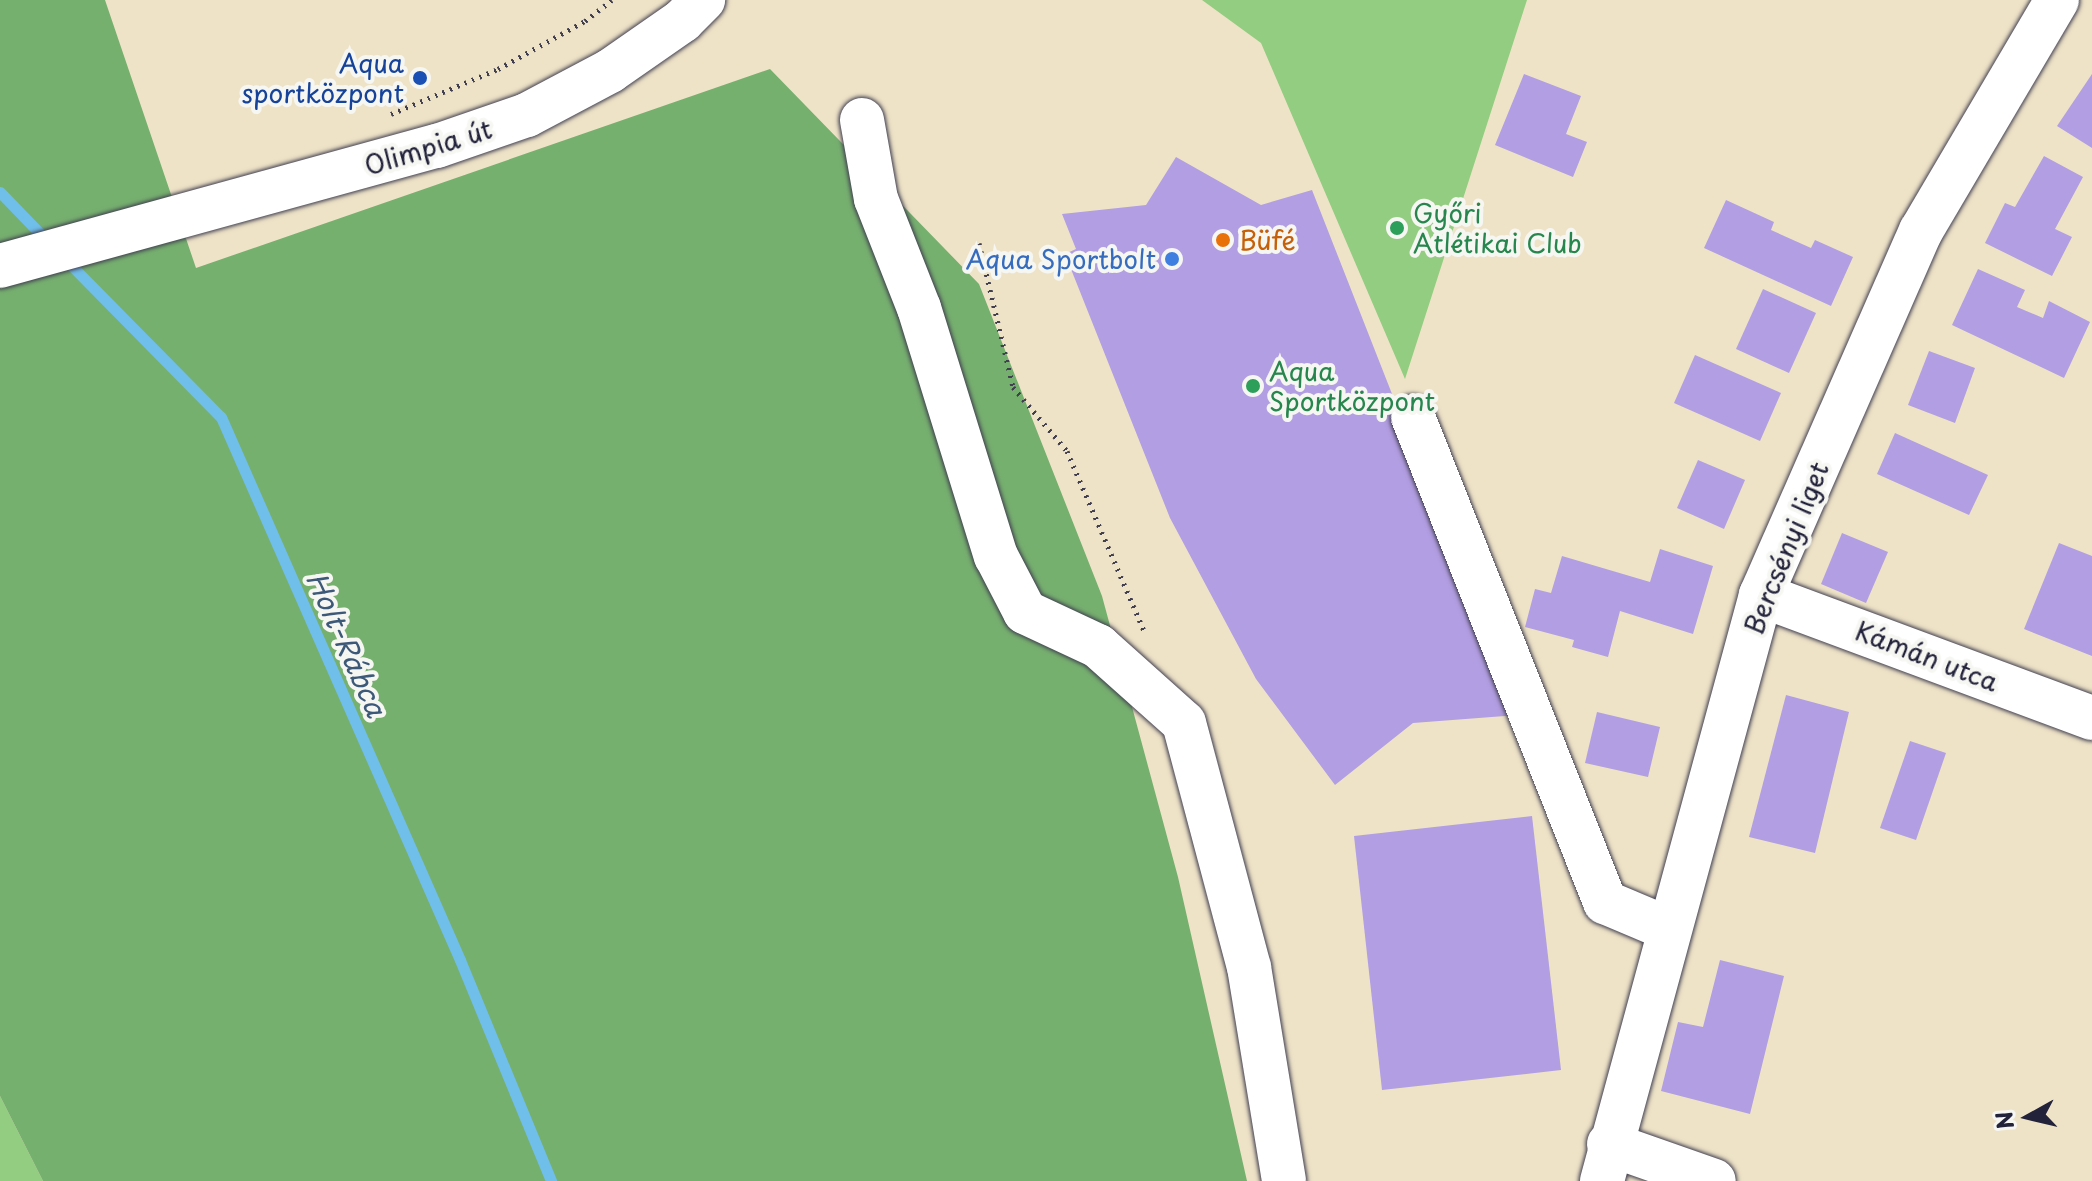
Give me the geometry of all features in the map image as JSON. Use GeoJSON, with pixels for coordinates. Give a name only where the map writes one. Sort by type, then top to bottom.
{"type":"FeatureCollection","features":[{"type":"Feature","properties":{"kind":"street","name":"Olimpia út"},"geometry":{"type":"LineString","coordinates":[[0,266],[126,235],[437,146],[527,115],[610,71],[682,21],[703,0]]}},
{"type":"Feature","properties":{"kind":"street","name":"Bercsényi liget"},"geometry":{"type":"LineString","coordinates":[[1606,1163],[1761,595],[1921,231],[2057,0]]}},
{"type":"Feature","properties":{"kind":"street"},"geometry":{"type":"LineString","coordinates":[[862,120],[876,199],[919,308],[996,556],[1025,612],[1098,646],[1184,723],[1249,967],[1284,1181]]}},
{"type":"Feature","properties":{"kind":"street"},"geometry":{"type":"LineString","coordinates":[[1413,417],[1605,902],[1669,929]]}},
{"type":"Feature","properties":{"kind":"street","name":"Kámán utca"},"geometry":{"type":"LineString","coordinates":[[1761,595],[2092,718]]}},
{"type":"Feature","properties":{"kind":"street"},"geometry":{"type":"LineString","coordinates":[[1606,1163],[1714,1181]]}},
{"type":"Feature","properties":{"kind":"path"},"geometry":{"type":"LineString","coordinates":[[378,120],[511,62],[612,0]]}},
{"type":"Feature","properties":{"kind":"path"},"geometry":{"type":"LineString","coordinates":[[979,243],[1013,387],[1067,451],[1147,637]]}},
{"type":"Feature","properties":{"kind":"green space"},"geometry":{"type":"Polygon","coordinates":[[[0,0],[105,0],[196,268],[770,69],[979,284],[1102,596],[1178,877],[1247,1181],[43,1181],[0,1096],[0,0]]]}},
{"type":"Feature","properties":{"kind":"green space","name":"Győri Atlétikai Club"},"geometry":{"type":"Polygon","coordinates":[[[1202,0],[1527,0],[1405,379],[1261,43],[1202,0]]]}},
{"type":"Feature","properties":{"kind":"green space"},"geometry":{"type":"Polygon","coordinates":[[[0,1096],[43,1181],[0,1181],[0,1096]]]}},
{"type":"Feature","properties":{"kind":"building"},"geometry":{"type":"Polygon","coordinates":[[[1524,74],[1581,96],[1566,134],[1587,142],[1573,177],[1495,145],[1524,74]]]}},
{"type":"Feature","properties":{"kind":"building"},"geometry":{"type":"Polygon","coordinates":[[[2092,74],[2092,148],[2057,126],[2092,74]]]}},
{"type":"Feature","properties":{"kind":"building"},"geometry":{"type":"Polygon","coordinates":[[[2044,156],[2083,177],[2055,229],[2072,237],[2052,276],[1985,243],[2005,203],[2015,207],[2044,156]]]}},
{"type":"Feature","properties":{"kind":"building","name":"Aqua Sportközpont"},"geometry":{"type":"Polygon","coordinates":[[[1176,157],[1261,205],[1312,190],[1518,715],[1413,723],[1335,785],[1256,679],[1170,518],[1065,254],[1076,249],[1062,214],[1146,205],[1176,157]]]}},
{"type":"Feature","properties":{"kind":"building"},"geometry":{"type":"Polygon","coordinates":[[[1726,200],[1774,222],[1771,230],[1811,248],[1815,240],[1853,257],[1831,306],[1704,248],[1726,200]]]}},
{"type":"Feature","properties":{"kind":"building"},"geometry":{"type":"Polygon","coordinates":[[[1978,269],[2025,290],[2017,307],[2043,318],[2049,301],[2090,322],[2064,378],[1952,325],[1978,269]]]}},
{"type":"Feature","properties":{"kind":"building"},"geometry":{"type":"Polygon","coordinates":[[[1763,289],[1816,313],[1789,373],[1736,349],[1763,289]]]}},
{"type":"Feature","properties":{"kind":"building"},"geometry":{"type":"Polygon","coordinates":[[[1929,351],[1975,368],[1955,423],[1908,405],[1929,351]]]}},
{"type":"Feature","properties":{"kind":"building"},"geometry":{"type":"Polygon","coordinates":[[[1695,355],[1781,393],[1760,441],[1674,403],[1695,355]]]}},
{"type":"Feature","properties":{"kind":"building"},"geometry":{"type":"Polygon","coordinates":[[[1895,433],[1988,475],[1969,515],[1877,474],[1895,433]]]}},
{"type":"Feature","properties":{"kind":"building"},"geometry":{"type":"Polygon","coordinates":[[[1698,460],[1745,480],[1724,529],[1677,508],[1698,460]]]}},
{"type":"Feature","properties":{"kind":"building"},"geometry":{"type":"Polygon","coordinates":[[[1842,533],[1888,552],[1866,603],[1821,584],[1842,533]]]}},
{"type":"Feature","properties":{"kind":"building"},"geometry":{"type":"Polygon","coordinates":[[[2059,543],[2092,556],[2092,656],[2024,629],[2059,543]]]}},
{"type":"Feature","properties":{"kind":"building"},"geometry":{"type":"Polygon","coordinates":[[[1660,549],[1713,566],[1693,634],[1620,611],[1608,657],[1572,647],[1574,640],[1525,627],[1535,589],[1551,593],[1562,556],[1650,582],[1660,549]]]}},
{"type":"Feature","properties":{"kind":"building"},"geometry":{"type":"Polygon","coordinates":[[[1786,695],[1849,712],[1815,853],[1749,837],[1786,695]]]}},
{"type":"Feature","properties":{"kind":"building"},"geometry":{"type":"Polygon","coordinates":[[[1597,712],[1660,727],[1648,777],[1585,763],[1597,712]]]}},
{"type":"Feature","properties":{"kind":"building"},"geometry":{"type":"Polygon","coordinates":[[[1910,741],[1946,753],[1916,840],[1880,828],[1910,741]]]}},
{"type":"Feature","properties":{"kind":"building"},"geometry":{"type":"Polygon","coordinates":[[[1532,816],[1561,1070],[1382,1090],[1354,836],[1532,816]]]}},
{"type":"Feature","properties":{"kind":"building"},"geometry":{"type":"Polygon","coordinates":[[[1720,960],[1784,976],[1750,1114],[1661,1091],[1678,1022],[1703,1027],[1720,960]]]}},
{"type":"Feature","properties":{"kind":"waterway","name":"Holt-Rábca"},"geometry":{"type":"LineString","coordinates":[[0,192],[49,243]]}},
{"type":"Feature","properties":{"kind":"waterway","name":"Holt-Rábca"},"geometry":{"type":"LineString","coordinates":[[64,258],[221,417],[460,960],[551,1181]]}},
{"type":"Feature","properties":{"kind":"place","name":"Aqua sportközpont"},"geometry":{"type":"Point","coordinates":[420,78]}},
{"type":"Feature","properties":{"kind":"place","name":"Győri Atlétikai Club"},"geometry":{"type":"Point","coordinates":[1397,228]}},
{"type":"Feature","properties":{"kind":"place","name":"Büfé"},"geometry":{"type":"Point","coordinates":[1223,240]}},
{"type":"Feature","properties":{"kind":"place","name":"Aqua Sportbolt"},"geometry":{"type":"Point","coordinates":[1172,259]}},
{"type":"Feature","properties":{"kind":"place","name":"Aqua Sportközpont"},"geometry":{"type":"Point","coordinates":[1253,386]}}]}
